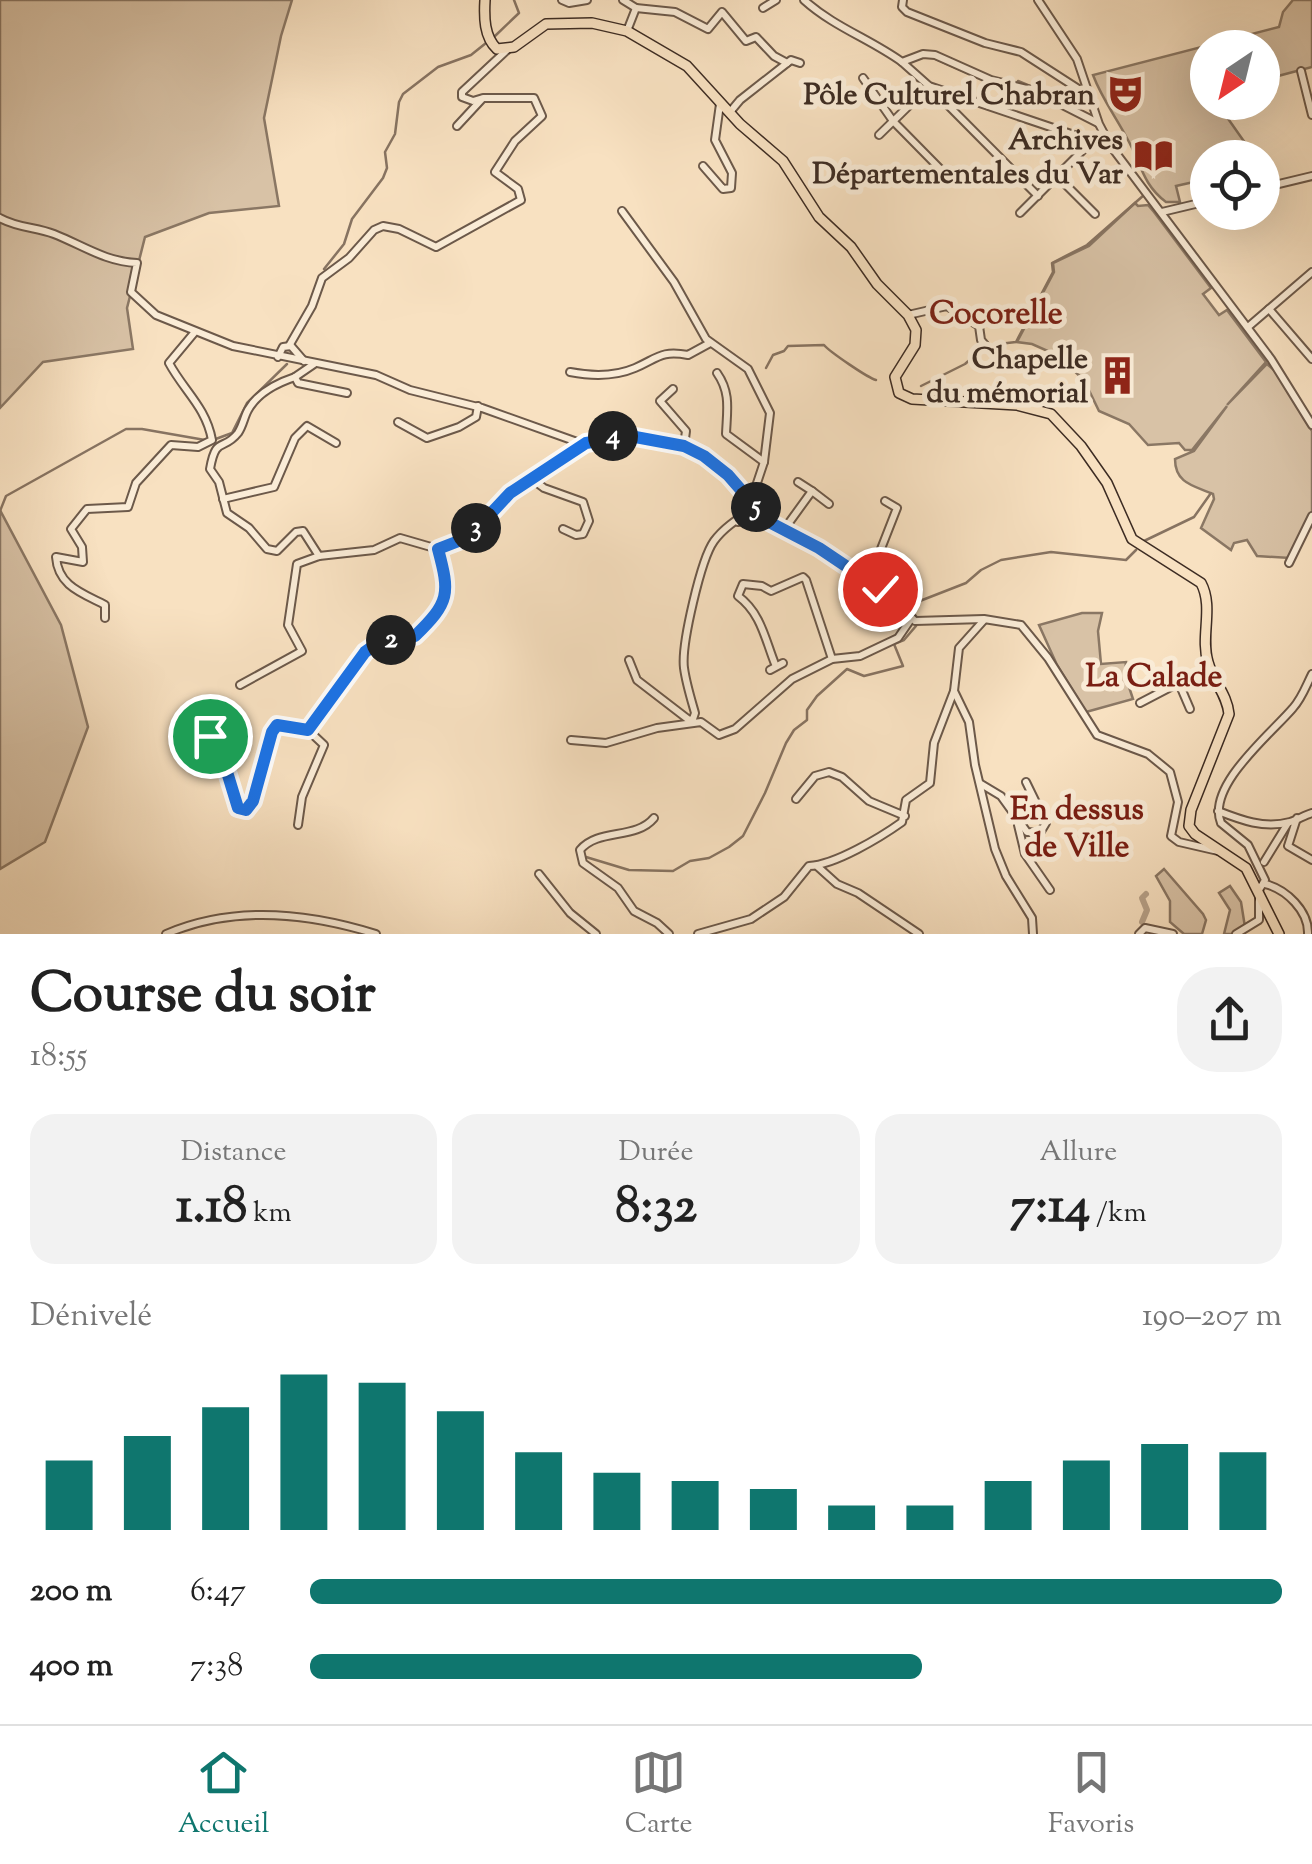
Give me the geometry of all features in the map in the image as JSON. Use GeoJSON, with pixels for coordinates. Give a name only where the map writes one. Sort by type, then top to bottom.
{"type":"FeatureCollection","features":[{"type":"Feature","properties":{"kind":"main road"},"geometry":{"type":"LineString","coordinates":[[485,0],[484,24],[497,49],[507,50],[546,24],[592,23],[626,31],[676,57],[784,161],[819,217],[851,247],[877,284],[908,315],[916,336],[912,352],[895,377],[899,393],[912,399],[1036,408],[1060,422],[1107,483],[1132,538],[1203,585],[1209,668],[1226,699],[1228,714],[1188,826],[1246,868],[1262,889],[1279,934]]}},
{"type":"Feature","properties":{"kind":"street"},"geometry":{"type":"LineString","coordinates":[[562,0],[587,0]]}},
{"type":"Feature","properties":{"kind":"street"},"geometry":{"type":"LineString","coordinates":[[623,0],[636,8],[674,12],[708,29],[722,12],[746,41],[756,37],[786,63]]}},
{"type":"Feature","properties":{"kind":"street"},"geometry":{"type":"LineString","coordinates":[[764,8],[776,0]]}},
{"type":"Feature","properties":{"kind":"street"},"geometry":{"type":"LineString","coordinates":[[804,0],[842,29],[883,47],[904,64],[1038,196]]}},
{"type":"Feature","properties":{"kind":"street"},"geometry":{"type":"LineString","coordinates":[[903,0],[902,7],[908,12],[985,43],[1020,52],[1080,90],[1091,92]]}},
{"type":"Feature","properties":{"kind":"street"},"geometry":{"type":"LineString","coordinates":[[1038,0],[1077,60],[1110,145],[1248,327],[1312,425]]}},
{"type":"Feature","properties":{"kind":"street"},"geometry":{"type":"LineString","coordinates":[[626,31],[636,8]]}},
{"type":"Feature","properties":{"kind":"street"},"geometry":{"type":"LineString","coordinates":[[292,348],[322,278],[349,258],[374,230],[384,226],[398,229],[436,247],[521,200],[518,188],[495,172],[515,141],[542,116],[534,98],[467,101],[462,92],[507,50]]}},
{"type":"Feature","properties":{"kind":"street"},"geometry":{"type":"LineString","coordinates":[[904,64],[923,54],[935,54],[991,80],[1036,91],[1098,121]]}},
{"type":"Feature","properties":{"kind":"street"},"geometry":{"type":"LineString","coordinates":[[730,112],[786,63],[800,63]]}},
{"type":"Feature","properties":{"kind":"street"},"geometry":{"type":"LineString","coordinates":[[1301,71],[1312,114]]}},
{"type":"Feature","properties":{"kind":"street"},"geometry":{"type":"LineString","coordinates":[[864,78],[893,121],[952,182]]}},
{"type":"Feature","properties":{"kind":"street"},"geometry":{"type":"LineString","coordinates":[[879,135],[929,86]]}},
{"type":"Feature","properties":{"kind":"street"},"geometry":{"type":"LineString","coordinates":[[929,86],[1110,145]]}},
{"type":"Feature","properties":{"kind":"street"},"geometry":{"type":"LineString","coordinates":[[456,126],[483,98]]}},
{"type":"Feature","properties":{"kind":"street"},"geometry":{"type":"LineString","coordinates":[[703,166],[723,189],[731,188],[730,167],[715,140],[720,102]]}},
{"type":"Feature","properties":{"kind":"street"},"geometry":{"type":"LineString","coordinates":[[1020,214],[1092,142]]}},
{"type":"Feature","properties":{"kind":"street"},"geometry":{"type":"LineString","coordinates":[[1058,176],[1094,214]]}},
{"type":"Feature","properties":{"kind":"street"},"geometry":{"type":"LineString","coordinates":[[1280,184],[1312,176]]}},
{"type":"Feature","properties":{"kind":"street"},"geometry":{"type":"LineString","coordinates":[[1162,212],[1190,205]]}},
{"type":"Feature","properties":{"kind":"street"},"geometry":{"type":"LineString","coordinates":[[622,211],[668,272],[710,344],[745,365],[770,412],[754,504],[710,545],[685,643],[684,666],[693,719],[689,720],[637,680],[630,660]]}},
{"type":"Feature","properties":{"kind":"street"},"geometry":{"type":"LineString","coordinates":[[0,218],[26,229],[51,232],[118,262],[137,263],[131,292],[134,297],[156,315],[194,332],[278,357],[376,375],[425,395],[478,406],[586,443]]}},
{"type":"Feature","properties":{"kind":"street"},"geometry":{"type":"LineString","coordinates":[[1248,327],[1312,272]]}},
{"type":"Feature","properties":{"kind":"street"},"geometry":{"type":"LineString","coordinates":[[908,315],[947,306],[978,326],[985,345]]}},
{"type":"Feature","properties":{"kind":"street"},"geometry":{"type":"LineString","coordinates":[[1269,310],[1312,359]]}},
{"type":"Feature","properties":{"kind":"street"},"geometry":{"type":"LineString","coordinates":[[105,618],[105,605],[64,582],[57,570],[56,556],[84,562],[82,546],[71,530],[87,509],[128,507],[136,483],[171,445],[198,446],[212,440],[203,411],[180,384],[169,363],[194,332]]}},
{"type":"Feature","properties":{"kind":"street"},"geometry":{"type":"LineString","coordinates":[[570,372],[590,376],[618,373],[668,352],[688,355],[710,344]]}},
{"type":"Feature","properties":{"kind":"street"},"geometry":{"type":"LineString","coordinates":[[278,357],[283,347],[292,348],[304,362]]}},
{"type":"Feature","properties":{"kind":"street"},"geometry":{"type":"LineString","coordinates":[[314,363],[295,377],[274,385],[254,402],[236,435],[213,452],[210,469],[220,482],[227,513],[249,528],[266,549],[281,550],[296,532],[303,531],[319,556]]}},
{"type":"Feature","properties":{"kind":"street"},"geometry":{"type":"LineString","coordinates":[[716,373],[726,385],[728,396],[726,434],[764,462]]}},
{"type":"Feature","properties":{"kind":"street"},"geometry":{"type":"LineString","coordinates":[[295,377],[304,387],[347,393]]}},
{"type":"Feature","properties":{"kind":"street"},"geometry":{"type":"LineString","coordinates":[[673,389],[660,402],[686,431],[684,446]]}},
{"type":"Feature","properties":{"kind":"street"},"geometry":{"type":"LineString","coordinates":[[398,422],[427,438],[468,423],[476,417],[478,406]]}},
{"type":"Feature","properties":{"kind":"street"},"geometry":{"type":"LineString","coordinates":[[222,499],[274,487],[296,438],[307,426],[336,443]]}},
{"type":"Feature","properties":{"kind":"street"},"geometry":{"type":"LineString","coordinates":[[240,685],[302,651],[288,625],[294,569],[303,560],[374,550],[400,538],[438,549],[469,537],[502,501],[586,443],[630,436],[684,446],[715,464],[764,518],[819,548],[897,602],[911,619],[923,624],[984,619],[1021,625],[1048,658],[1097,734],[1148,754],[1170,772],[1178,802],[1170,831],[1174,840],[1224,850]]}},
{"type":"Feature","properties":{"kind":"street"},"geometry":{"type":"LineString","coordinates":[[532,479],[544,488],[583,502],[589,521],[583,534],[563,529]]}},
{"type":"Feature","properties":{"kind":"street"},"geometry":{"type":"LineString","coordinates":[[798,482],[829,504]]}},
{"type":"Feature","properties":{"kind":"street"},"geometry":{"type":"LineString","coordinates":[[784,531],[812,492]]}},
{"type":"Feature","properties":{"kind":"street"},"geometry":{"type":"LineString","coordinates":[[858,576],[877,558],[896,508],[886,501]]}},
{"type":"Feature","properties":{"kind":"street"},"geometry":{"type":"LineString","coordinates":[[1289,563],[1312,516]]}},
{"type":"Feature","properties":{"kind":"street"},"geometry":{"type":"LineString","coordinates":[[732,524],[764,518]]}},
{"type":"Feature","properties":{"kind":"street"},"geometry":{"type":"LineString","coordinates":[[308,730],[365,652],[379,642],[415,636],[440,606],[448,587],[438,549]]}},
{"type":"Feature","properties":{"kind":"street"},"geometry":{"type":"LineString","coordinates":[[776,666],[768,637],[749,603],[738,596],[743,584],[771,590],[802,577],[806,580],[832,660]]}},
{"type":"Feature","properties":{"kind":"street"},"geometry":{"type":"LineString","coordinates":[[571,740],[606,743],[657,728],[701,722],[718,735],[736,729],[763,708],[782,686],[832,660],[860,656],[898,638],[911,619]]}},
{"type":"Feature","properties":{"kind":"street"},"geometry":{"type":"LineString","coordinates":[[698,934],[751,919],[784,897],[809,866],[872,843],[902,822],[906,800],[930,783],[934,743],[954,691],[959,648],[984,619]]}},
{"type":"Feature","properties":{"kind":"street"},"geometry":{"type":"LineString","coordinates":[[1140,703],[1209,668]]}},
{"type":"Feature","properties":{"kind":"street"},"geometry":{"type":"LineString","coordinates":[[1236,934],[1259,920],[1258,897],[1262,889],[1255,854],[1221,823],[1218,811],[1226,782],[1294,706],[1312,674]]}},
{"type":"Feature","properties":{"kind":"street"},"geometry":{"type":"LineString","coordinates":[[1178,681],[1190,709]]}},
{"type":"Feature","properties":{"kind":"street"},"geometry":{"type":"LineString","coordinates":[[954,691],[970,722],[995,849],[1032,918],[1033,934]]}},
{"type":"Feature","properties":{"kind":"street"},"geometry":{"type":"LineString","coordinates":[[196,714],[220,749],[240,810],[246,810],[253,801],[277,725],[308,730],[324,744],[302,796],[298,825]]}},
{"type":"Feature","properties":{"kind":"street"},"geometry":{"type":"LineString","coordinates":[[796,799],[815,776],[829,772],[842,777],[870,801],[905,816]]}},
{"type":"Feature","properties":{"kind":"street"},"geometry":{"type":"LineString","coordinates":[[980,784],[1001,796],[1022,827],[1040,833],[1046,823],[1026,782]]}},
{"type":"Feature","properties":{"kind":"street"},"geometry":{"type":"LineString","coordinates":[[1218,811],[1243,822],[1293,820],[1312,812]]}},
{"type":"Feature","properties":{"kind":"street"},"geometry":{"type":"LineString","coordinates":[[654,818],[644,828],[590,841],[580,850],[583,863],[621,891],[634,911],[657,922],[670,934]]}},
{"type":"Feature","properties":{"kind":"street"},"geometry":{"type":"LineString","coordinates":[[1017,819],[1025,854],[1050,890]]}},
{"type":"Feature","properties":{"kind":"street"},"geometry":{"type":"LineString","coordinates":[[1293,820],[1288,846],[1312,860]]}},
{"type":"Feature","properties":{"kind":"street"},"geometry":{"type":"LineString","coordinates":[[1264,862],[1293,820]]}},
{"type":"Feature","properties":{"kind":"street"},"geometry":{"type":"LineString","coordinates":[[816,866],[837,884],[858,893],[918,934]]}},
{"type":"Feature","properties":{"kind":"street"},"geometry":{"type":"LineString","coordinates":[[539,874],[570,913],[596,934]]}},
{"type":"Feature","properties":{"kind":"street"},"geometry":{"type":"LineString","coordinates":[[1262,889],[1276,887],[1294,902],[1308,923],[1308,934]]}},
{"type":"Feature","properties":{"kind":"street"},"geometry":{"type":"LineString","coordinates":[[166,934],[209,922],[275,915],[316,918],[376,934]]}},
{"type":"Feature","properties":{"kind":"street"},"geometry":{"type":"LineString","coordinates":[[1139,934],[1152,928],[1173,934]]}},
{"type":"Feature","properties":{"kind":"shaded area"},"geometry":{"type":"Polygon","coordinates":[[[0,0],[292,0],[264,118],[279,206],[209,213],[145,237],[127,308],[133,349],[43,362],[0,408],[0,0]]]}},
{"type":"Feature","properties":{"kind":"shaded area"},"geometry":{"type":"Polygon","coordinates":[[[1293,0],[1312,0],[1312,67],[1280,75],[1280,30],[1267,30],[1279,27],[1283,12],[1293,0]]]}},
{"type":"Feature","properties":{"kind":"shaded area"},"geometry":{"type":"Polygon","coordinates":[[[1190,50],[1190,120],[1229,120],[1243,140],[1190,140],[1190,183],[1176,186],[1180,202],[1166,202],[1147,181],[1093,75],[1190,50]]]}},
{"type":"Feature","properties":{"kind":"shaded area"},"geometry":{"type":"Polygon","coordinates":[[[1135,203],[1148,205],[1154,212],[1211,288],[1203,294],[1219,315],[1227,310],[1266,362],[1227,405],[1267,364],[1312,431],[1312,513],[1290,558],[1257,556],[1247,540],[1234,543],[1231,550],[1201,528],[1213,494],[1187,483],[1178,474],[1175,459],[1194,451],[1227,406],[1192,450],[1185,450],[1179,443],[1148,445],[1129,424],[1099,411],[1084,380],[1057,355],[1017,342],[1054,272],[1053,263],[1089,246],[1135,203]]]}},
{"type":"Feature","properties":{"kind":"shaded area"},"geometry":{"type":"Polygon","coordinates":[[[0,510],[61,625],[88,727],[45,842],[0,869],[0,510]]]}},
{"type":"Feature","properties":{"kind":"shaded area"},"geometry":{"type":"Polygon","coordinates":[[[1082,613],[1102,613],[1098,631],[1101,664],[1126,662],[1125,675],[1133,699],[1086,712],[1057,665],[1039,625],[1082,613]]]}},
{"type":"Feature","properties":{"kind":"shaded area"},"geometry":{"type":"Polygon","coordinates":[[[1164,869],[1203,914],[1206,920],[1202,934],[1184,934],[1170,922],[1170,901],[1156,876],[1164,869]]]}},
{"type":"Feature","properties":{"kind":"shaded area"},"geometry":{"type":"Polygon","coordinates":[[[1230,886],[1241,902],[1245,927],[1236,934],[1224,934],[1230,910],[1219,893],[1230,886]]]}},
{"type":"Feature","properties":{"kind":"waterway"},"geometry":{"type":"LineString","coordinates":[[495,36],[519,13],[514,0]]}},
{"type":"Feature","properties":{"kind":"waterway"},"geometry":{"type":"LineString","coordinates":[[324,269],[344,244],[352,219],[383,178],[387,168],[385,152],[395,134],[403,94],[438,67],[471,55],[486,43]]}},
{"type":"Feature","properties":{"kind":"waterway"},"geometry":{"type":"LineString","coordinates":[[936,59],[970,74]]}},
{"type":"Feature","properties":{"kind":"waterway"},"geometry":{"type":"LineString","coordinates":[[1018,81],[1035,88]]}},
{"type":"Feature","properties":{"kind":"waterway"},"geometry":{"type":"LineString","coordinates":[[990,345],[1016,342],[1053,272],[1052,263],[1087,245],[1144,195]]}},
{"type":"Feature","properties":{"kind":"waterway"},"geometry":{"type":"LineString","coordinates":[[766,368],[773,355],[788,346],[824,345],[876,380]]}},
{"type":"Feature","properties":{"kind":"waterway"},"geometry":{"type":"LineString","coordinates":[[921,386],[965,364],[983,348]]}},
{"type":"Feature","properties":{"kind":"waterway"},"geometry":{"type":"LineString","coordinates":[[213,440],[232,433],[247,403],[287,364]]}},
{"type":"Feature","properties":{"kind":"waterway"},"geometry":{"type":"LineString","coordinates":[[0,511],[6,496],[126,429],[205,440]]}},
{"type":"Feature","properties":{"kind":"waterway"},"geometry":{"type":"LineString","coordinates":[[1144,541],[1194,517],[1211,493]]}},
{"type":"Feature","properties":{"kind":"waterway"},"geometry":{"type":"LineString","coordinates":[[916,616],[907,606],[966,583],[1001,560],[1051,552],[1126,560],[1136,550]]}},
{"type":"Feature","properties":{"kind":"waterway"},"geometry":{"type":"LineString","coordinates":[[586,857],[629,870],[673,871],[729,847],[743,836],[786,743],[807,720],[807,710],[817,696],[847,669],[864,676],[903,666],[894,644],[904,640],[916,626]]}},
{"type":"Feature","properties":{"kind":"waterway"},"geometry":{"type":"LineString","coordinates":[[1142,922],[1147,910],[1142,898],[1146,894]]}},
{"type":"Feature","properties":{"kind":"place","name":"Pôle Culturel Chabran"},"geometry":{"type":"Point","coordinates":[1125,94]}},
{"type":"Feature","properties":{"kind":"place","name":"Archives Départementales du Var"},"geometry":{"type":"Point","coordinates":[1153,156]}},
{"type":"Feature","properties":{"kind":"place","name":"Chapelle du mémorial"},"geometry":{"type":"Point","coordinates":[1118,375]}},
{"type":"Feature","properties":{"kind":"district","name":"Cocorelle"},"geometry":{"type":"Point","coordinates":[996,312]}},
{"type":"Feature","properties":{"kind":"district","name":"La Calade"},"geometry":{"type":"Point","coordinates":[1154,675]}},
{"type":"Feature","properties":{"kind":"district","name":"En dessus de Ville"},"geometry":{"type":"Point","coordinates":[1077,826]}},
{"type":"Feature","properties":{"kind":"route"},"geometry":{"type":"LineString","coordinates":[[210,736],[220,749],[238,808],[246,810],[253,801],[277,725],[308,730],[365,652],[379,642],[415,636],[440,606],[448,587],[438,549],[469,537],[510,493],[586,443],[615,436],[645,438],[694,450],[728,475],[769,522],[819,548],[880,589]]}}]}
